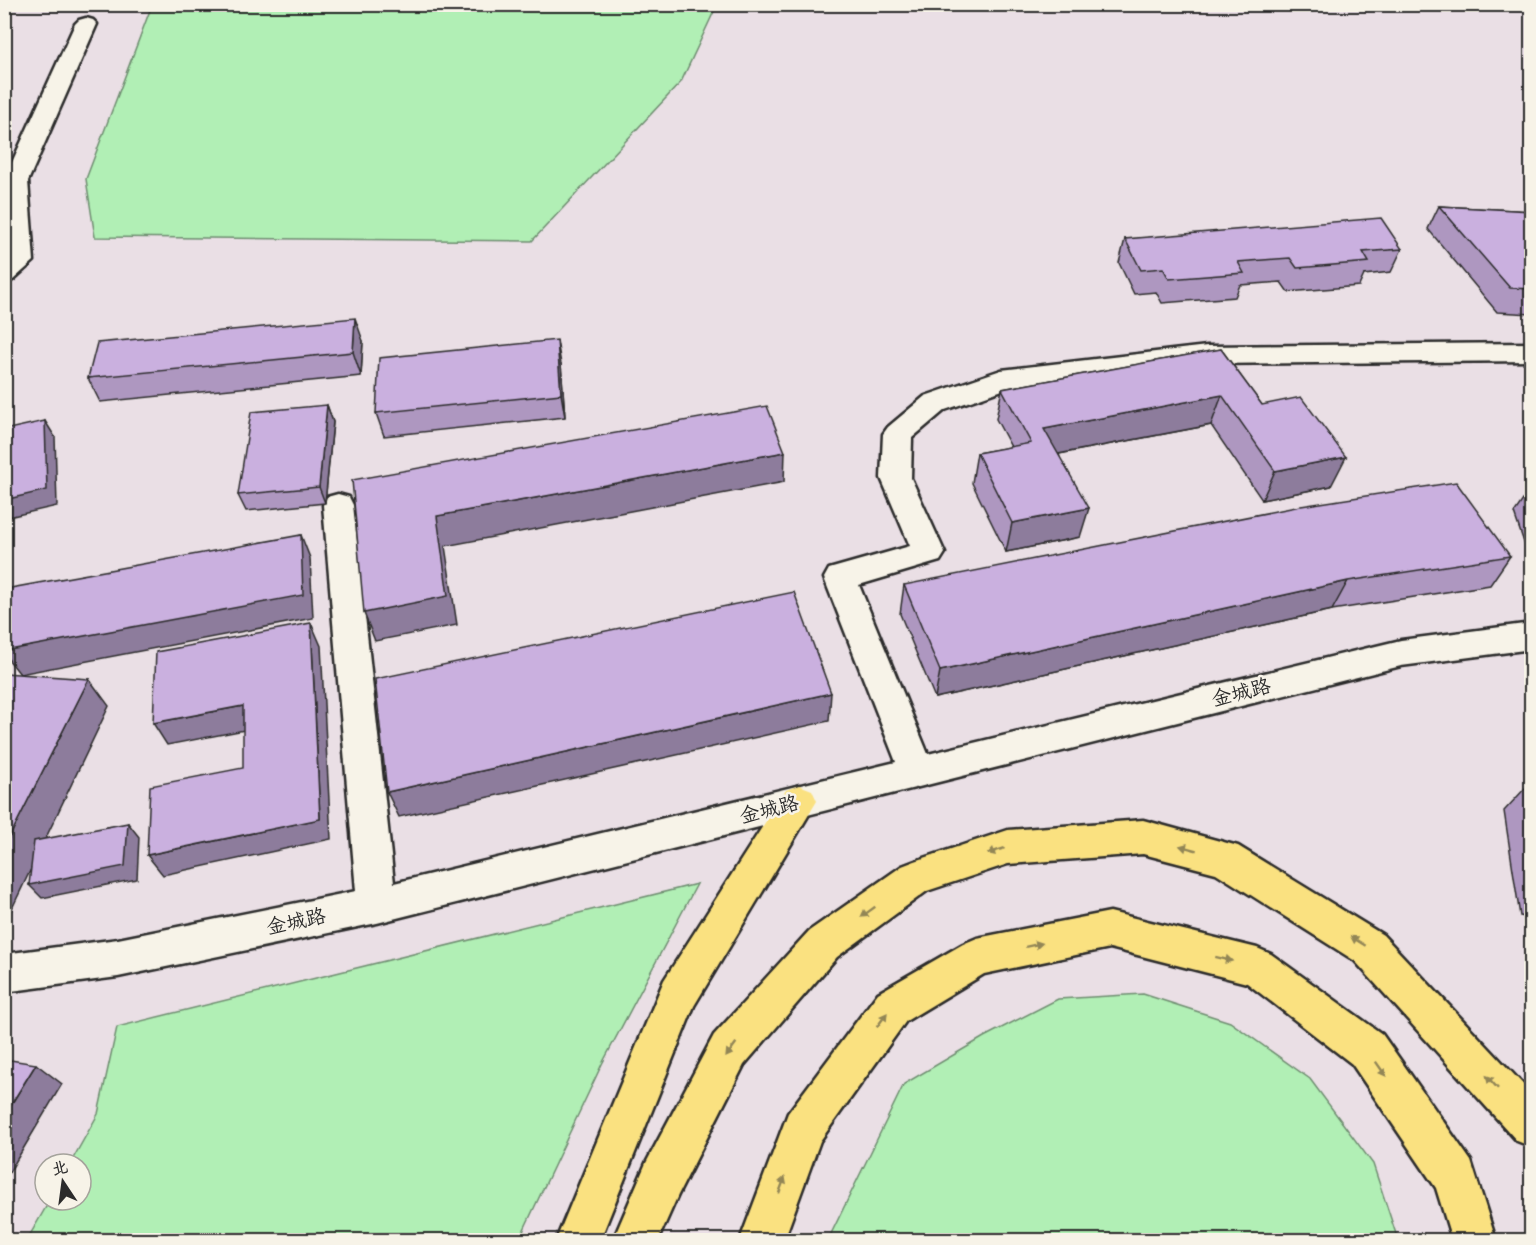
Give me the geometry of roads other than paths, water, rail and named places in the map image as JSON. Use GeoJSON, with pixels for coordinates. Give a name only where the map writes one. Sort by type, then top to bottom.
{"type":"FeatureCollection","features":[{"type":"Feature","properties":{"kind":"main road"},"geometry":{"type":"LineString","coordinates":[[578,1240],[678,994],[799,801]]}},
{"type":"Feature","properties":{"kind":"main road"},"geometry":{"type":"LineString","coordinates":[[635,1240],[662,1179],[729,1050],[823,945],[915,878],[1008,847],[1143,837],[1225,858],[1369,948],[1532,1126]]}},
{"type":"Feature","properties":{"kind":"main road"},"geometry":{"type":"LineString","coordinates":[[762,1240],[803,1128],[892,1007],[977,957],[1110,930],[1257,968],[1367,1049],[1455,1177],[1474,1240]]}},
{"type":"Feature","properties":{"kind":"street"},"geometry":{"type":"LineString","coordinates":[[4,274],[21,261],[16,181],[86,24]]}},
{"type":"Feature","properties":{"kind":"street"},"geometry":{"type":"LineString","coordinates":[[918,772],[840,578],[929,552],[896,478],[898,434],[935,403],[1011,377],[1207,355],[1532,352]]}},
{"type":"Feature","properties":{"kind":"street"},"geometry":{"type":"LineString","coordinates":[[338,505],[377,905]]}},
{"type":"Feature","properties":{"kind":"street","name":"金城路"},"geometry":{"type":"LineString","coordinates":[[4,973],[118,958],[377,905],[1401,653],[1532,636]]}}]}
